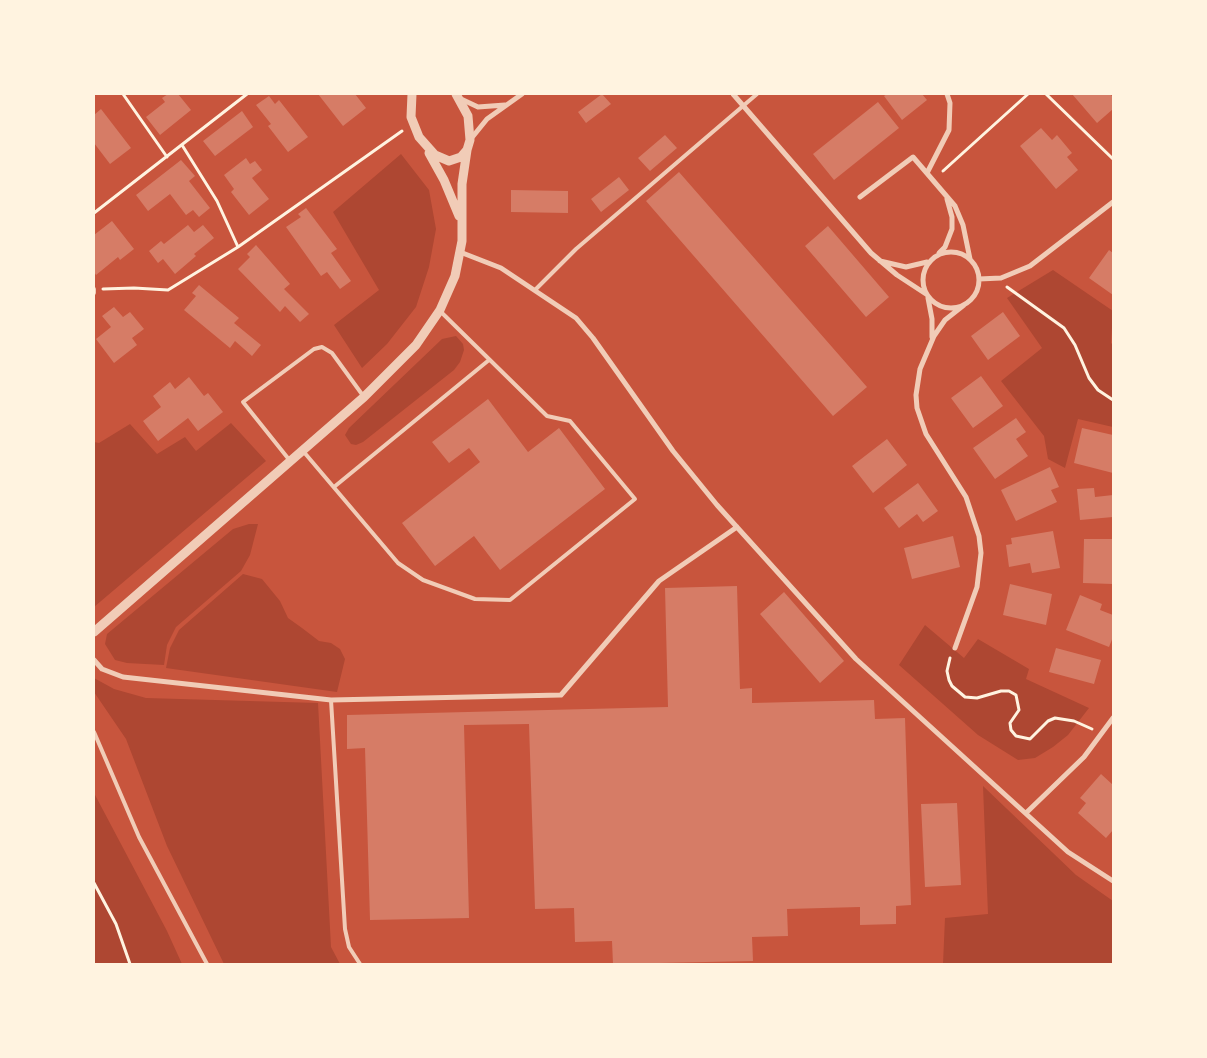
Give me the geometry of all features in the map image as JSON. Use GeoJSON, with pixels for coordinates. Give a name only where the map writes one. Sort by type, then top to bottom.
{"type":"FeatureCollection","features":[{"type":"Feature","properties":{"kind":"street"},"geometry":{"type":"LineString","coordinates":[[412,94],[410,110],[413,123],[444,180],[461,223]]}},
{"type":"Feature","properties":{"kind":"street"},"geometry":{"type":"LineString","coordinates":[[470,140],[487,119],[522,94]]}},
{"type":"Feature","properties":{"kind":"street"},"geometry":{"type":"LineString","coordinates":[[733,94],[877,260],[939,306],[947,308],[964,305]]}},
{"type":"Feature","properties":{"kind":"street"},"geometry":{"type":"LineString","coordinates":[[927,173],[949,130],[950,103],[947,94]]}},
{"type":"Feature","properties":{"kind":"street"},"geometry":{"type":"LineString","coordinates":[[457,95],[478,106],[508,104]]}},
{"type":"Feature","properties":{"kind":"street"},"geometry":{"type":"LineString","coordinates":[[94,632],[364,397],[400,362],[440,310],[455,276],[460,252],[462,184],[470,140],[468,116],[457,95]]}},
{"type":"Feature","properties":{"kind":"street"},"geometry":{"type":"LineString","coordinates":[[422,142],[435,155],[449,161],[457,160],[467,150]]}},
{"type":"Feature","properties":{"kind":"street"},"geometry":{"type":"LineString","coordinates":[[860,197],[913,157],[945,194],[961,218],[970,259],[978,271],[979,279],[974,296],[946,320],[932,340],[920,369],[916,395],[926,434],[966,497],[975,517],[981,553],[977,587],[955,648]]}},
{"type":"Feature","properties":{"kind":"street"},"geometry":{"type":"LineString","coordinates":[[877,260],[906,267],[921,265],[945,247],[952,229],[951,211],[945,194]]}},
{"type":"Feature","properties":{"kind":"street"},"geometry":{"type":"LineString","coordinates":[[979,279],[996,279],[1018,272],[1037,262],[1113,202]]}},
{"type":"Feature","properties":{"kind":"street"},"geometry":{"type":"LineString","coordinates":[[460,252],[501,268],[576,318],[593,338],[673,451],[737,527],[856,659],[1068,852],[1113,881]]}},
{"type":"Feature","properties":{"kind":"street"},"geometry":{"type":"LineString","coordinates":[[932,340],[932,319],[923,286],[923,272],[935,256],[954,252],[970,259]]}},
{"type":"Feature","properties":{"kind":"street"},"geometry":{"type":"LineString","coordinates":[[94,660],[102,669],[124,677],[331,700],[562,695],[659,580],[737,527]]}},
{"type":"Feature","properties":{"kind":"street"},"geometry":{"type":"LineString","coordinates":[[1026,813],[1084,757],[1113,718]]}},
{"type":"Feature","properties":{"kind":"lane"},"geometry":{"type":"LineString","coordinates":[[535,290],[576,249],[757,94]]}},
{"type":"Feature","properties":{"kind":"lane"},"geometry":{"type":"LineString","coordinates":[[303,451],[398,563],[423,580],[476,599],[510,600],[635,499],[570,420],[547,416],[440,310]]}},
{"type":"Feature","properties":{"kind":"lane"},"geometry":{"type":"LineString","coordinates":[[291,462],[243,402],[314,349],[322,347],[332,352],[364,397]]}},
{"type":"Feature","properties":{"kind":"lane"},"geometry":{"type":"LineString","coordinates":[[334,487],[489,360]]}},
{"type":"Feature","properties":{"kind":"lane"},"geometry":{"type":"LineString","coordinates":[[331,700],[345,929],[349,947],[360,964]]}},
{"type":"Feature","properties":{"kind":"lane"},"geometry":{"type":"LineString","coordinates":[[94,732],[139,837],[206,964]]}},
{"type":"Feature","properties":{"kind":"path"},"geometry":{"type":"LineString","coordinates":[[123,94],[167,157]]}},
{"type":"Feature","properties":{"kind":"path"},"geometry":{"type":"LineString","coordinates":[[94,213],[247,94]]}},
{"type":"Feature","properties":{"kind":"path"},"geometry":{"type":"LineString","coordinates":[[933,180],[1028,94]]}},
{"type":"Feature","properties":{"kind":"path"},"geometry":{"type":"LineString","coordinates":[[1046,94],[1113,159]]}},
{"type":"Feature","properties":{"kind":"path"},"geometry":{"type":"LineString","coordinates":[[94,291],[134,288],[168,290],[238,247],[413,123]]}},
{"type":"Feature","properties":{"kind":"path"},"geometry":{"type":"LineString","coordinates":[[182,146],[217,201],[238,247]]}},
{"type":"Feature","properties":{"kind":"path"},"geometry":{"type":"LineString","coordinates":[[996,279],[1064,328],[1076,346],[1089,378],[1098,390],[1113,400]]}},
{"type":"Feature","properties":{"kind":"path"},"geometry":{"type":"LineString","coordinates":[[955,648],[948,660],[947,671],[952,686],[965,697],[977,698],[1001,691],[1009,691],[1016,695],[1020,710],[1010,722],[1011,730],[1016,736],[1030,739],[1048,721],[1065,718],[1102,734]]}},
{"type":"Feature","properties":{"kind":"path"},"geometry":{"type":"LineString","coordinates":[[94,883],[116,924],[130,964]]}},
{"type":"Feature","properties":{"kind":"shaded area"},"geometry":{"type":"Polygon","coordinates":[[[401,154],[429,190],[436,229],[429,267],[416,307],[387,344],[362,368],[334,325],[379,290],[333,212],[401,154]]]}},
{"type":"Feature","properties":{"kind":"shaded area"},"geometry":{"type":"Polygon","coordinates":[[[1053,270],[1113,311],[1111,343],[1113,345],[1113,427],[1078,419],[1065,468],[1048,459],[1044,436],[1001,381],[1042,348],[1007,298],[1053,270]]]}},
{"type":"Feature","properties":{"kind":"shaded area"},"geometry":{"type":"Polygon","coordinates":[[[456,336],[463,344],[464,350],[460,362],[454,370],[363,442],[356,445],[351,444],[345,435],[349,428],[442,339],[456,336]]]}},
{"type":"Feature","properties":{"kind":"shaded area"},"geometry":{"type":"Polygon","coordinates":[[[231,423],[266,461],[94,607],[94,442],[99,443],[130,424],[157,454],[185,437],[196,451],[231,423]]]}},
{"type":"Feature","properties":{"kind":"shaded area"},"geometry":{"type":"Polygon","coordinates":[[[249,524],[258,524],[250,555],[241,571],[176,627],[167,645],[164,665],[127,663],[115,660],[105,644],[107,634],[233,529],[249,524]]]}},
{"type":"Feature","properties":{"kind":"shaded area"},"geometry":{"type":"Polygon","coordinates":[[[243,574],[262,579],[280,601],[288,618],[319,641],[331,643],[340,649],[345,659],[337,692],[166,668],[170,648],[179,630],[243,574]]]}},
{"type":"Feature","properties":{"kind":"shaded area"},"geometry":{"type":"Polygon","coordinates":[[[925,625],[964,658],[978,639],[1029,669],[1026,679],[1089,708],[1068,735],[1053,747],[1035,758],[1018,760],[978,735],[899,665],[925,625]]]}},
{"type":"Feature","properties":{"kind":"shaded area"},"geometry":{"type":"Polygon","coordinates":[[[94,678],[114,689],[146,698],[318,703],[331,947],[340,964],[224,964],[167,846],[126,739],[94,692],[94,678]]]}},
{"type":"Feature","properties":{"kind":"shaded area"},"geometry":{"type":"Polygon","coordinates":[[[983,786],[1076,875],[1113,901],[1113,964],[943,964],[945,918],[988,914],[983,786]]]}},
{"type":"Feature","properties":{"kind":"shaded area"},"geometry":{"type":"Polygon","coordinates":[[[94,793],[167,931],[182,964],[94,964],[94,793]]]}},
{"type":"Feature","properties":{"kind":"building"},"geometry":{"type":"Polygon","coordinates":[[[168,94],[178,94],[191,110],[160,135],[146,117],[165,102],[162,98],[168,94]]]}},
{"type":"Feature","properties":{"kind":"building"},"geometry":{"type":"Polygon","coordinates":[[[318,94],[355,94],[366,108],[343,126],[318,94]]]}},
{"type":"Feature","properties":{"kind":"building"},"geometry":{"type":"Polygon","coordinates":[[[602,94],[611,104],[586,123],[578,112],[602,94]]]}},
{"type":"Feature","properties":{"kind":"building"},"geometry":{"type":"Polygon","coordinates":[[[887,94],[922,94],[927,100],[902,120],[884,96],[887,94]]]}},
{"type":"Feature","properties":{"kind":"building"},"geometry":{"type":"Polygon","coordinates":[[[1072,94],[1110,94],[1113,97],[1113,109],[1097,123],[1072,94]]]}},
{"type":"Feature","properties":{"kind":"building"},"geometry":{"type":"Polygon","coordinates":[[[269,96],[275,104],[279,100],[308,137],[288,152],[268,126],[271,124],[256,105],[269,96]]]}},
{"type":"Feature","properties":{"kind":"building"},"geometry":{"type":"Polygon","coordinates":[[[878,102],[899,128],[834,180],[813,154],[878,102]]]}},
{"type":"Feature","properties":{"kind":"building"},"geometry":{"type":"Polygon","coordinates":[[[101,109],[131,148],[110,164],[94,143],[94,115],[101,109]]]}},
{"type":"Feature","properties":{"kind":"building"},"geometry":{"type":"Polygon","coordinates":[[[242,111],[253,127],[215,156],[203,141],[242,111]]]}},
{"type":"Feature","properties":{"kind":"building"},"geometry":{"type":"Polygon","coordinates":[[[1041,128],[1052,140],[1057,135],[1072,153],[1067,157],[1078,170],[1056,189],[1020,146],[1041,128]]]}},
{"type":"Feature","properties":{"kind":"building"},"geometry":{"type":"Polygon","coordinates":[[[665,135],[677,148],[650,171],[638,158],[665,135]]]}},
{"type":"Feature","properties":{"kind":"building"},"geometry":{"type":"Polygon","coordinates":[[[246,158],[250,164],[255,161],[262,170],[252,178],[269,199],[249,215],[231,192],[234,189],[224,175],[246,158]]]}},
{"type":"Feature","properties":{"kind":"building"},"geometry":{"type":"Polygon","coordinates":[[[181,160],[195,176],[189,181],[210,208],[199,217],[193,210],[186,215],[170,194],[148,211],[136,195],[181,160]]]}},
{"type":"Feature","properties":{"kind":"building"},"geometry":{"type":"Polygon","coordinates":[[[679,172],[867,387],[833,416],[646,201],[679,172]]]}},
{"type":"Feature","properties":{"kind":"building"},"geometry":{"type":"Polygon","coordinates":[[[619,177],[629,190],[601,212],[591,199],[619,177]]]}},
{"type":"Feature","properties":{"kind":"building"},"geometry":{"type":"Polygon","coordinates":[[[511,190],[568,191],[568,213],[511,212],[511,190]]]}},
{"type":"Feature","properties":{"kind":"building"},"geometry":{"type":"Polygon","coordinates":[[[306,208],[337,249],[331,253],[351,281],[340,289],[327,272],[321,276],[286,227],[301,217],[298,214],[306,208]]]}},
{"type":"Feature","properties":{"kind":"building"},"geometry":{"type":"Polygon","coordinates":[[[112,221],[134,249],[120,260],[118,257],[96,275],[94,272],[94,235],[112,221]]]}},
{"type":"Feature","properties":{"kind":"building"},"geometry":{"type":"Polygon","coordinates":[[[188,225],[194,232],[203,225],[214,238],[194,254],[196,256],[175,274],[163,259],[158,263],[149,251],[161,241],[164,244],[188,225]]]}},
{"type":"Feature","properties":{"kind":"building"},"geometry":{"type":"Polygon","coordinates":[[[828,226],[889,297],[866,317],[805,246],[828,226]]]}},
{"type":"Feature","properties":{"kind":"building"},"geometry":{"type":"Polygon","coordinates":[[[256,245],[290,284],[284,289],[309,314],[300,322],[285,306],[280,312],[238,269],[250,257],[247,254],[256,245]]]}},
{"type":"Feature","properties":{"kind":"building"},"geometry":{"type":"Polygon","coordinates":[[[1109,250],[1113,253],[1113,295],[1089,278],[1109,250]]]}},
{"type":"Feature","properties":{"kind":"building"},"geometry":{"type":"Polygon","coordinates":[[[199,285],[239,318],[234,323],[261,345],[252,356],[235,341],[230,348],[184,310],[196,296],[192,293],[199,285]]]}},
{"type":"Feature","properties":{"kind":"building"},"geometry":{"type":"Polygon","coordinates":[[[114,307],[123,317],[130,312],[144,329],[132,338],[137,345],[114,363],[96,339],[111,327],[102,316],[114,307]]]}},
{"type":"Feature","properties":{"kind":"building"},"geometry":{"type":"Polygon","coordinates":[[[1003,312],[1020,336],[988,360],[971,336],[1003,312]]]}},
{"type":"Feature","properties":{"kind":"building"},"geometry":{"type":"Polygon","coordinates":[[[981,376],[1003,406],[973,428],[951,398],[981,376]]]}},
{"type":"Feature","properties":{"kind":"building"},"geometry":{"type":"Polygon","coordinates":[[[189,377],[204,396],[208,393],[223,412],[198,431],[188,418],[158,441],[143,421],[161,407],[153,396],[170,382],[175,389],[189,377]]]}},
{"type":"Feature","properties":{"kind":"building"},"geometry":{"type":"Polygon","coordinates":[[[488,399],[528,452],[559,428],[605,489],[500,570],[474,536],[435,566],[402,523],[480,462],[469,448],[449,463],[432,442],[488,399]]]}},
{"type":"Feature","properties":{"kind":"building"},"geometry":{"type":"Polygon","coordinates":[[[1016,418],[1026,432],[1016,439],[1028,456],[995,479],[973,448],[1016,418]]]}},
{"type":"Feature","properties":{"kind":"building"},"geometry":{"type":"Polygon","coordinates":[[[1082,428],[1113,435],[1113,473],[1074,463],[1082,428]]]}},
{"type":"Feature","properties":{"kind":"building"},"geometry":{"type":"Polygon","coordinates":[[[887,439],[907,465],[873,493],[852,466],[887,439]]]}},
{"type":"Feature","properties":{"kind":"building"},"geometry":{"type":"Polygon","coordinates":[[[1050,467],[1059,487],[1051,490],[1057,502],[1016,521],[1001,490],[1050,467]]]}},
{"type":"Feature","properties":{"kind":"building"},"geometry":{"type":"Polygon","coordinates":[[[918,483],[938,511],[923,522],[917,514],[899,528],[884,508],[918,483]]]}},
{"type":"Feature","properties":{"kind":"building"},"geometry":{"type":"Polygon","coordinates":[[[1094,488],[1095,497],[1113,495],[1113,517],[1080,520],[1077,489],[1094,488]]]}},
{"type":"Feature","properties":{"kind":"building"},"geometry":{"type":"Polygon","coordinates":[[[1053,531],[1060,568],[1032,573],[1030,563],[1009,567],[1006,545],[1012,544],[1011,538],[1053,531]]]}},
{"type":"Feature","properties":{"kind":"building"},"geometry":{"type":"Polygon","coordinates":[[[953,536],[960,567],[912,579],[904,548],[953,536]]]}},
{"type":"Feature","properties":{"kind":"building"},"geometry":{"type":"Polygon","coordinates":[[[1084,539],[1113,539],[1113,584],[1083,583],[1084,539]]]}},
{"type":"Feature","properties":{"kind":"building"},"geometry":{"type":"Polygon","coordinates":[[[1010,584],[1052,594],[1046,625],[1003,615],[1010,584]]]}},
{"type":"Feature","properties":{"kind":"building"},"geometry":{"type":"Polygon","coordinates":[[[737,586],[740,689],[752,688],[752,703],[874,700],[875,719],[905,718],[911,905],[896,906],[896,924],[860,925],[860,907],[787,909],[788,936],[752,937],[753,961],[613,964],[612,941],[575,942],[574,908],[535,909],[529,724],[464,725],[469,918],[370,920],[365,748],[347,749],[347,715],[668,707],[665,588],[737,586]]]}},
{"type":"Feature","properties":{"kind":"building"},"geometry":{"type":"Polygon","coordinates":[[[784,592],[844,661],[820,683],[760,614],[784,592]]]}},
{"type":"Feature","properties":{"kind":"building"},"geometry":{"type":"Polygon","coordinates":[[[1080,595],[1102,604],[1100,610],[1113,615],[1113,637],[1109,647],[1066,630],[1080,595]]]}},
{"type":"Feature","properties":{"kind":"building"},"geometry":{"type":"Polygon","coordinates":[[[1056,648],[1101,660],[1094,684],[1049,672],[1056,648]]]}},
{"type":"Feature","properties":{"kind":"building"},"geometry":{"type":"Polygon","coordinates":[[[1101,774],[1113,785],[1113,830],[1106,838],[1078,813],[1086,803],[1080,798],[1101,774]]]}},
{"type":"Feature","properties":{"kind":"building"},"geometry":{"type":"Polygon","coordinates":[[[957,803],[961,885],[925,887],[921,804],[957,803]]]}}]}
